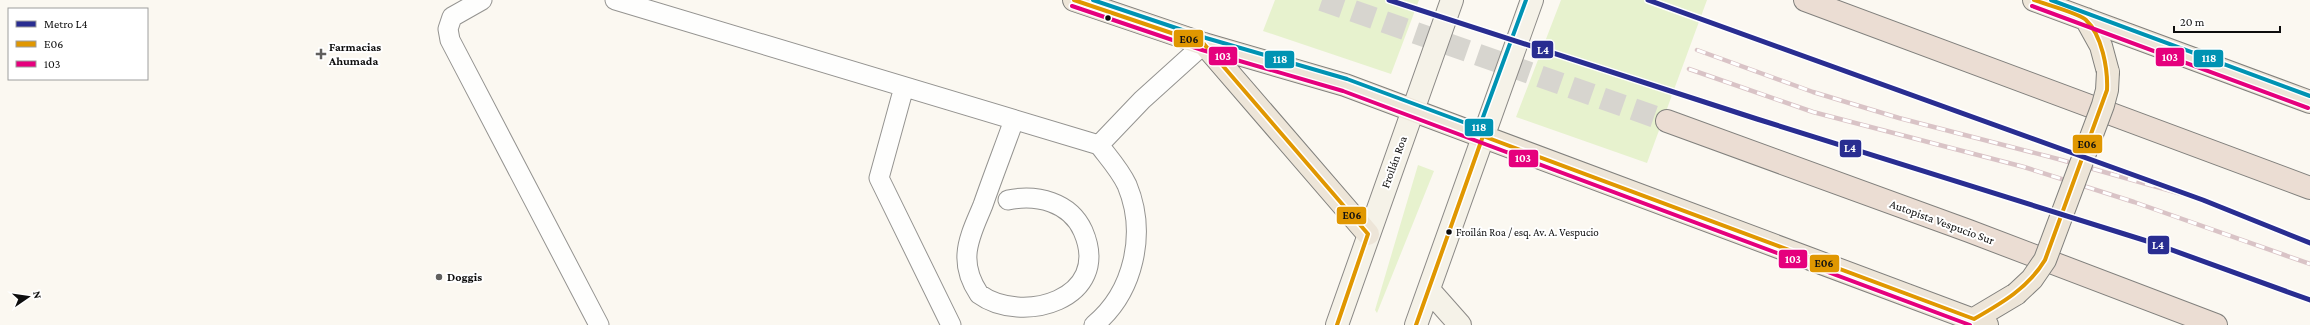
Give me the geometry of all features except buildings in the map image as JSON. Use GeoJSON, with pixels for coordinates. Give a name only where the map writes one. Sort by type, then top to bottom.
{"type":"FeatureCollection","features":[{"type":"Feature","properties":{"kind":"highway"},"geometry":{"type":"LineString","coordinates":[[1805,0],[2310,188]]}},
{"type":"Feature","properties":{"kind":"highway","name":"Autopista Vespucio Sur"},"geometry":{"type":"LineString","coordinates":[[1667,121],[1969,231],[2216,325]]}},
{"type":"Feature","properties":{"kind":"main road"},"geometry":{"type":"LineString","coordinates":[[1074,0],[1204,44],[1344,85],[1980,322],[2032,280],[2045,260],[2103,104],[2107,90],[2108,72],[2101,46],[2086,19]]}},
{"type":"Feature","properties":{"kind":"main road","name":"Froilán Roa"},"geometry":{"type":"LineString","coordinates":[[1336,325],[1452,0]]}},
{"type":"Feature","properties":{"kind":"main road"},"geometry":{"type":"LineString","coordinates":[[1416,325],[1532,0]]}},
{"type":"Feature","properties":{"kind":"main road"},"geometry":{"type":"LineString","coordinates":[[2034,0],[2310,102]]}},
{"type":"Feature","properties":{"kind":"main road"},"geometry":{"type":"LineString","coordinates":[[1204,44],[1368,234]]}},
{"type":"Feature","properties":{"kind":"main road"},"geometry":{"type":"LineString","coordinates":[[1429,290],[1460,325]]}},
{"type":"Feature","properties":{"kind":"lane"},"geometry":{"type":"LineString","coordinates":[[482,0],[452,17],[448,29],[450,40],[599,325]]}},
{"type":"Feature","properties":{"kind":"lane"},"geometry":{"type":"LineString","coordinates":[[615,0],[1099,145],[1115,164],[1127,185],[1134,209],[1136,233],[1134,257],[1128,280],[1116,301],[1094,325]]}},
{"type":"Feature","properties":{"kind":"lane"},"geometry":{"type":"LineString","coordinates":[[1099,145],[1142,100],[1204,44]]}},
{"type":"Feature","properties":{"kind":"lane"},"geometry":{"type":"LineString","coordinates":[[904,87],[879,178],[950,325]]}},
{"type":"Feature","properties":{"kind":"lane"},"geometry":{"type":"LineString","coordinates":[[1008,200],[1025,197],[1043,199],[1059,205],[1072,216],[1082,230],[1088,246],[1089,264],[1077,296],[1064,308],[1049,316],[1031,319],[1014,318],[998,311],[984,301],[974,287],[968,270],[967,253],[972,232],[1014,120]]}},
{"type":"Feature","properties":{"kind":"green space"},"geometry":{"type":"Polygon","coordinates":[[[1275,0],[1419,0],[1391,74],[1263,31],[1275,0]]]}},
{"type":"Feature","properties":{"kind":"green space"},"geometry":{"type":"Polygon","coordinates":[[[1561,0],[1707,0],[1647,163],[1516,117],[1561,0]]]}},
{"type":"Feature","properties":{"kind":"green space"},"geometry":{"type":"Polygon","coordinates":[[[1418,165],[1434,171],[1377,313],[1375,310],[1418,165]]]}},
{"type":"Feature","properties":{"kind":"tunnel"},"geometry":{"type":"LineString","coordinates":[[1322,0],[1667,121]]}},
{"type":"Feature","properties":{"kind":"railway"},"geometry":{"type":"LineString","coordinates":[[1697,50],[1813,92],[1899,118],[2058,159],[2203,200]]}},
{"type":"Feature","properties":{"kind":"railway"},"geometry":{"type":"LineString","coordinates":[[1689,69],[1813,112],[2024,167],[2134,202],[2310,264]]}},
{"type":"Feature","properties":{"kind":"metro line","name":"L4"},"geometry":{"type":"LineString","coordinates":[[1389,0],[1757,119],[2150,242],[2310,300]]}},
{"type":"Feature","properties":{"kind":"metro line","name":"L4"},"geometry":{"type":"LineString","coordinates":[[1648,0],[2203,200],[2310,243]]}},
{"type":"Feature","properties":{"kind":"transit line","name":"E06"},"geometry":{"type":"LineString","coordinates":[[1074,0],[1204,44],[1368,234],[1337,325]]}},
{"type":"Feature","properties":{"kind":"transit line","name":"118"},"geometry":{"type":"LineString","coordinates":[[1093,0],[1206,38],[1347,79],[1479,128],[1526,0]]}},
{"type":"Feature","properties":{"kind":"transit line","name":"E06"},"geometry":{"type":"LineString","coordinates":[[1416,325],[1483,136],[1974,319],[2014,294],[2031,279],[2045,260],[2107,90],[2103,53],[2092,26],[2086,20],[2077,15],[2034,0]]}},
{"type":"Feature","properties":{"kind":"transit line","name":"118"},"geometry":{"type":"LineString","coordinates":[[2051,0],[2310,96]]}},
{"type":"Feature","properties":{"kind":"transit line","name":"103"},"geometry":{"type":"LineString","coordinates":[[1072,6],[1202,50],[1343,91],[1970,325]]}},
{"type":"Feature","properties":{"kind":"transit line","name":"103"},"geometry":{"type":"LineString","coordinates":[[2032,6],[2308,108]]}},
{"type":"Feature","properties":{"kind":"place","name":"Farmacias Ahumada"},"geometry":{"type":"Point","coordinates":[321,54]}},
{"type":"Feature","properties":{"kind":"place","name":"Froilán Roa / esq. Av. A. Vespucio"},"geometry":{"type":"Point","coordinates":[1449,232]}},
{"type":"Feature","properties":{"kind":"place","name":"Doggis"},"geometry":{"type":"Point","coordinates":[439,277]}}]}
